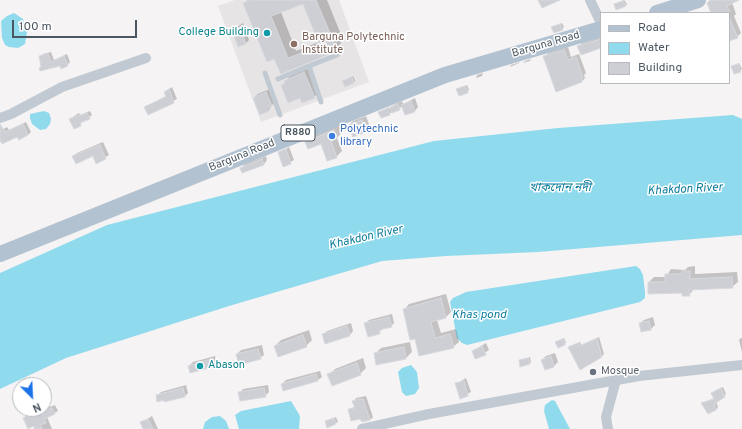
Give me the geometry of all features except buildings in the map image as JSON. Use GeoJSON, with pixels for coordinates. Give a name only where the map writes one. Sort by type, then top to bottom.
{"type":"FeatureCollection","features":[{"type":"Feature","properties":{"kind":"main road"},"geometry":{"type":"LineString","coordinates":[[660,12],[698,0]]}},
{"type":"Feature","properties":{"kind":"main road","name":"Barguna Road"},"geometry":{"type":"LineString","coordinates":[[0,254],[445,75],[600,29]]}},
{"type":"Feature","properties":{"kind":"street"},"geometry":{"type":"LineString","coordinates":[[590,0],[600,21]]}},
{"type":"Feature","properties":{"kind":"street"},"geometry":{"type":"LineString","coordinates":[[0,118],[12,114],[62,87],[146,58]]}},
{"type":"Feature","properties":{"kind":"street"},"geometry":{"type":"LineString","coordinates":[[362,429],[429,414],[616,380],[742,365]]}},
{"type":"Feature","properties":{"kind":"street"},"geometry":{"type":"LineString","coordinates":[[608,429],[606,417],[616,380]]}},
{"type":"Feature","properties":{"kind":"lane"},"geometry":{"type":"LineString","coordinates":[[278,79],[337,55]]}},
{"type":"Feature","properties":{"kind":"lane"},"geometry":{"type":"LineString","coordinates":[[309,66],[320,102]]}},
{"type":"Feature","properties":{"kind":"lane"},"geometry":{"type":"LineString","coordinates":[[265,73],[280,115]]}},
{"type":"Feature","properties":{"kind":"shaded area","name":"Barguna Polytechnic Institute"},"geometry":{"type":"Polygon","coordinates":[[[235,0],[339,0],[369,82],[261,122],[218,6],[235,0]]]}},
{"type":"Feature","properties":{"kind":"water"},"geometry":{"type":"Polygon","coordinates":[[[14,13],[23,19],[27,32],[25,44],[18,48],[5,45],[2,38],[1,21],[14,13]]]}},
{"type":"Feature","properties":{"kind":"water"},"geometry":{"type":"Polygon","coordinates":[[[44,111],[49,113],[51,119],[50,124],[46,129],[40,130],[32,124],[30,114],[44,111]]]}},
{"type":"Feature","properties":{"kind":"water","name":"খাকদোন নদী"},"geometry":{"type":"Polygon","coordinates":[[[733,115],[742,119],[742,235],[538,252],[446,256],[382,261],[229,306],[66,358],[26,377],[12,377],[12,383],[0,389],[0,273],[107,225],[434,141],[558,128],[733,115]]]}},
{"type":"Feature","properties":{"kind":"water","name":"Khas pond"},"geometry":{"type":"Polygon","coordinates":[[[636,266],[640,269],[643,275],[645,292],[645,298],[640,302],[467,345],[462,343],[457,338],[450,302],[453,298],[466,292],[636,266]]]}},
{"type":"Feature","properties":{"kind":"water"},"geometry":{"type":"Polygon","coordinates":[[[411,365],[417,372],[419,388],[415,394],[406,396],[402,392],[398,372],[402,368],[411,365]]]}},
{"type":"Feature","properties":{"kind":"water"},"geometry":{"type":"Polygon","coordinates":[[[552,400],[555,401],[570,429],[549,429],[544,411],[545,405],[552,400]]]}},
{"type":"Feature","properties":{"kind":"water"},"geometry":{"type":"Polygon","coordinates":[[[291,401],[300,416],[299,429],[239,429],[235,415],[241,411],[291,401]]]}},
{"type":"Feature","properties":{"kind":"water"},"geometry":{"type":"Polygon","coordinates":[[[220,416],[226,421],[229,429],[203,429],[205,422],[212,417],[220,416]]]}},
{"type":"Feature","properties":{"kind":"place","name":"College Building"},"geometry":{"type":"Point","coordinates":[267,33]}},
{"type":"Feature","properties":{"kind":"place","name":"Barguna Polytechnic Institute"},"geometry":{"type":"Point","coordinates":[294,44]}},
{"type":"Feature","properties":{"kind":"place","name":"Polytechnic library"},"geometry":{"type":"Point","coordinates":[332,136]}},
{"type":"Feature","properties":{"kind":"place","name":"Abason"},"geometry":{"type":"Point","coordinates":[200,366]}},
{"type":"Feature","properties":{"kind":"place","name":"Mosque"},"geometry":{"type":"Point","coordinates":[593,372]}},
{"type":"Feature","properties":{"kind":"water label","name":"Khakdon River"},"geometry":{"type":"Point","coordinates":[685,190]}},
{"type":"Feature","properties":{"kind":"water label","name":"Khakdon River"},"geometry":{"type":"Point","coordinates":[366,238]}}]}
